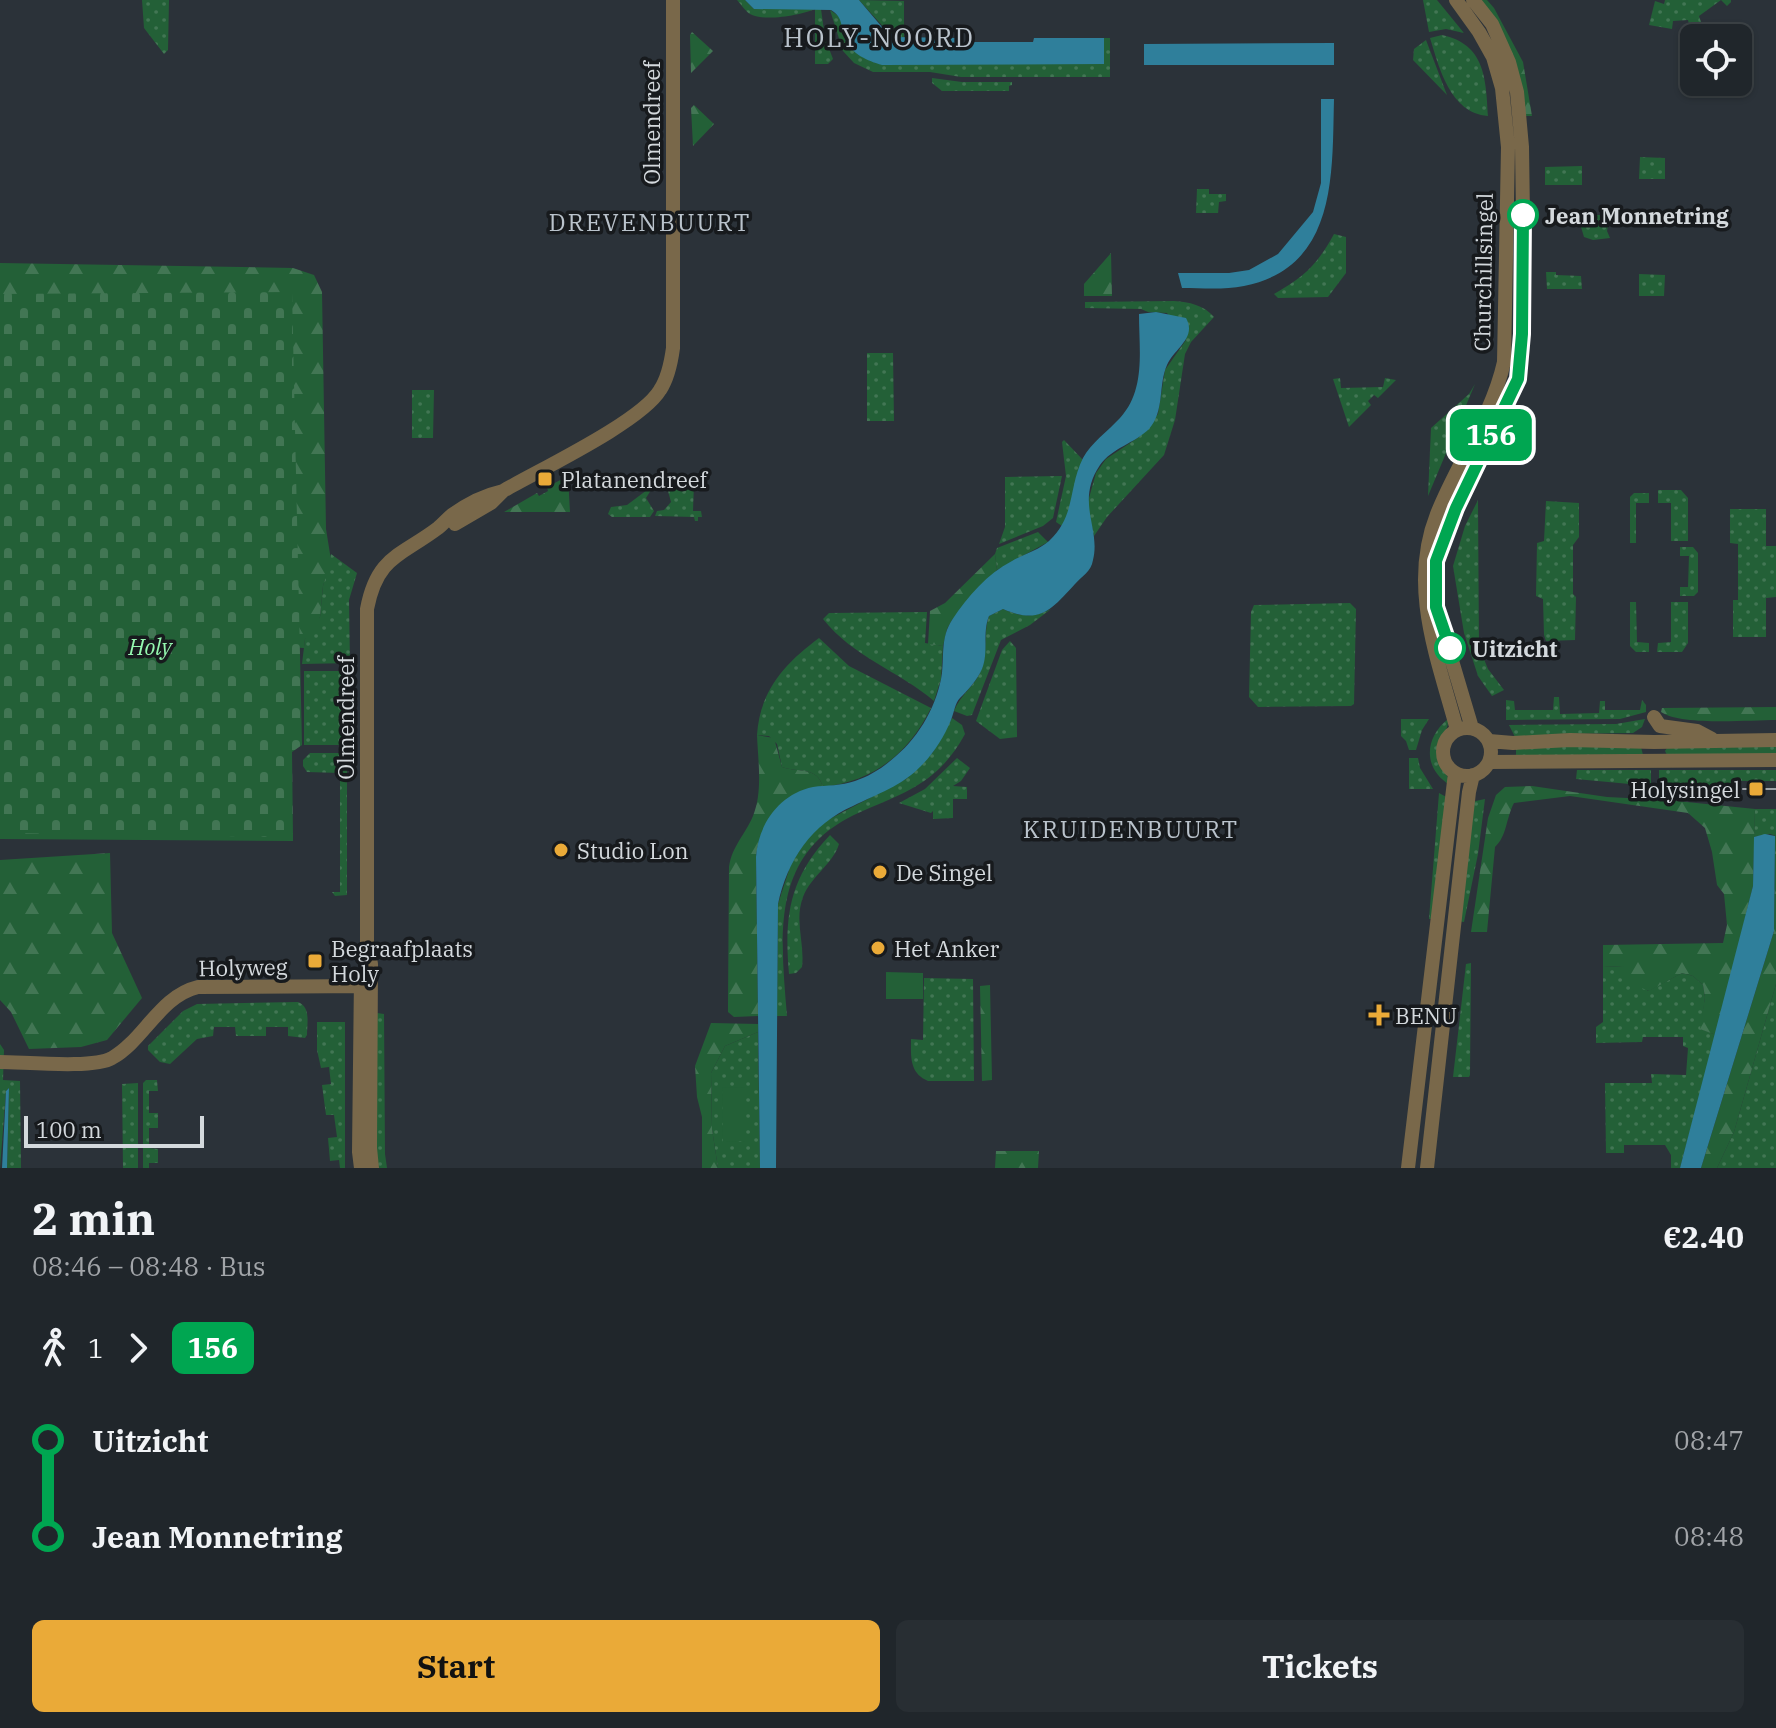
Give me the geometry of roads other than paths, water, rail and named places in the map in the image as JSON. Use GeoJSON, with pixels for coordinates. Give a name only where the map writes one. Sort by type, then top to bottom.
{"type":"FeatureCollection","features":[{"type":"Feature","properties":{"kind":"street","name":"Olmendreef"},"geometry":{"type":"LineString","coordinates":[[361,1168],[367,943],[367,609],[374,583],[391,559],[440,527],[455,524],[491,503],[503,491],[635,416],[661,390],[671,364],[674,307],[673,0]]}},
{"type":"Feature","properties":{"kind":"street","name":"Churchillsingel"},"geometry":{"type":"LineString","coordinates":[[1456,0],[1493,57],[1502,88],[1508,147],[1504,362],[1494,396],[1437,514],[1424,571],[1426,616],[1464,729]]}},
{"type":"Feature","properties":{"kind":"street","name":"Churchillsingel"},"geometry":{"type":"LineString","coordinates":[[1464,729],[1436,607],[1436,561],[1452,516],[1518,379],[1522,334],[1522,147],[1517,92],[1509,62],[1492,24],[1473,0]]}},
{"type":"Feature","properties":{"kind":"street"},"geometry":{"type":"LineString","coordinates":[[1654,717],[1660,726],[1697,731],[1713,739]]}},
{"type":"Feature","properties":{"kind":"street"},"geometry":{"type":"LineString","coordinates":[[1464,729],[1481,732],[1489,741],[1489,762],[1483,770],[1473,775],[1455,773],[1447,765],[1443,751],[1446,740],[1464,729]]}},
{"type":"Feature","properties":{"kind":"street"},"geometry":{"type":"LineString","coordinates":[[1489,741],[1776,740]]}},
{"type":"Feature","properties":{"kind":"street"},"geometry":{"type":"LineString","coordinates":[[1489,762],[1776,760]]}},
{"type":"Feature","properties":{"kind":"street"},"geometry":{"type":"LineString","coordinates":[[1408,1168],[1455,773]]}},
{"type":"Feature","properties":{"kind":"street"},"geometry":{"type":"LineString","coordinates":[[1427,1168],[1451,937],[1473,775]]}},
{"type":"Feature","properties":{"kind":"street","name":"Olmendreef"},"geometry":{"type":"LineString","coordinates":[[366,986],[372,1168]]}},
{"type":"Feature","properties":{"kind":"street","name":"Holyweg"},"geometry":{"type":"LineString","coordinates":[[0,1062],[83,1063],[111,1060],[178,995],[198,987],[366,986]]}},
{"type":"Feature","properties":{"kind":"water"},"geometry":{"type":"Polygon","coordinates":[[[745,0],[859,0],[882,27],[896,37],[958,38],[959,42],[1104,38],[1104,64],[882,65],[851,49],[840,19],[831,10],[754,9],[745,0]]]}},
{"type":"Feature","properties":{"kind":"water"},"geometry":{"type":"Polygon","coordinates":[[[1334,43],[1334,65],[1144,65],[1144,44],[1334,43]]]}},
{"type":"Feature","properties":{"kind":"water"},"geometry":{"type":"Polygon","coordinates":[[[1321,99],[1334,99],[1332,157],[1324,213],[1313,238],[1297,259],[1275,276],[1244,286],[1182,288],[1178,273],[1249,270],[1278,254],[1313,212],[1321,183],[1321,99]]]}},
{"type":"Feature","properties":{"kind":"water"},"geometry":{"type":"Polygon","coordinates":[[[1156,312],[1186,318],[1189,331],[1167,365],[1154,422],[1143,434],[1105,459],[1093,478],[1089,503],[1095,548],[1090,568],[1059,601],[1044,612],[1026,616],[1003,609],[989,616],[982,669],[958,700],[945,733],[930,756],[914,773],[897,784],[825,823],[804,845],[788,873],[778,904],[776,1168],[760,1168],[756,857],[766,823],[790,796],[813,787],[844,784],[866,777],[891,760],[913,739],[936,696],[948,626],[986,579],[1003,566],[1045,544],[1064,522],[1083,458],[1120,418],[1134,395],[1140,355],[1139,314],[1156,312]]]}},
{"type":"Feature","properties":{"kind":"water"},"geometry":{"type":"Polygon","coordinates":[[[1765,834],[1775,836],[1774,931],[1701,1168],[1680,1168],[1753,886],[1754,837],[1765,834]]]}},
{"type":"Feature","properties":{"kind":"water"},"geometry":{"type":"Polygon","coordinates":[[[9,1088],[7,1168],[2,1168],[6,1091],[9,1088]]]}},
{"type":"Feature","properties":{"kind":"tram line"},"geometry":{"type":"LineString","coordinates":[[1743,789],[1776,789]]}},
{"type":"Feature","properties":{"kind":"place","name":"Jean Monnetring"},"geometry":{"type":"Point","coordinates":[1523,215]}},
{"type":"Feature","properties":{"kind":"place","name":"Platanendreef"},"geometry":{"type":"Point","coordinates":[545,479]}},
{"type":"Feature","properties":{"kind":"place","name":"Uitzicht"},"geometry":{"type":"Point","coordinates":[1450,648]}},
{"type":"Feature","properties":{"kind":"place","name":"Holysingel"},"geometry":{"type":"Point","coordinates":[1756,789]}},
{"type":"Feature","properties":{"kind":"place","name":"Studio Lon"},"geometry":{"type":"Point","coordinates":[561,850]}},
{"type":"Feature","properties":{"kind":"place","name":"De Singel"},"geometry":{"type":"Point","coordinates":[880,872]}},
{"type":"Feature","properties":{"kind":"place","name":"Het Anker"},"geometry":{"type":"Point","coordinates":[878,948]}},
{"type":"Feature","properties":{"kind":"place","name":"Begraafplaats Holy"},"geometry":{"type":"Point","coordinates":[315,961]}},
{"type":"Feature","properties":{"kind":"place","name":"BENU"},"geometry":{"type":"Point","coordinates":[1379,1015]}},
{"type":"Feature","properties":{"kind":"district","name":"HOLY-NOORD"},"geometry":{"type":"Point","coordinates":[879,37]}},
{"type":"Feature","properties":{"kind":"district","name":"DREVENBUURT"},"geometry":{"type":"Point","coordinates":[650,222]}},
{"type":"Feature","properties":{"kind":"district","name":"KRUIDENBUURT"},"geometry":{"type":"Point","coordinates":[1131,829]}},
{"type":"Feature","properties":{"kind":"park label","name":"Holy"},"geometry":{"type":"Point","coordinates":[150,646]}}]}
